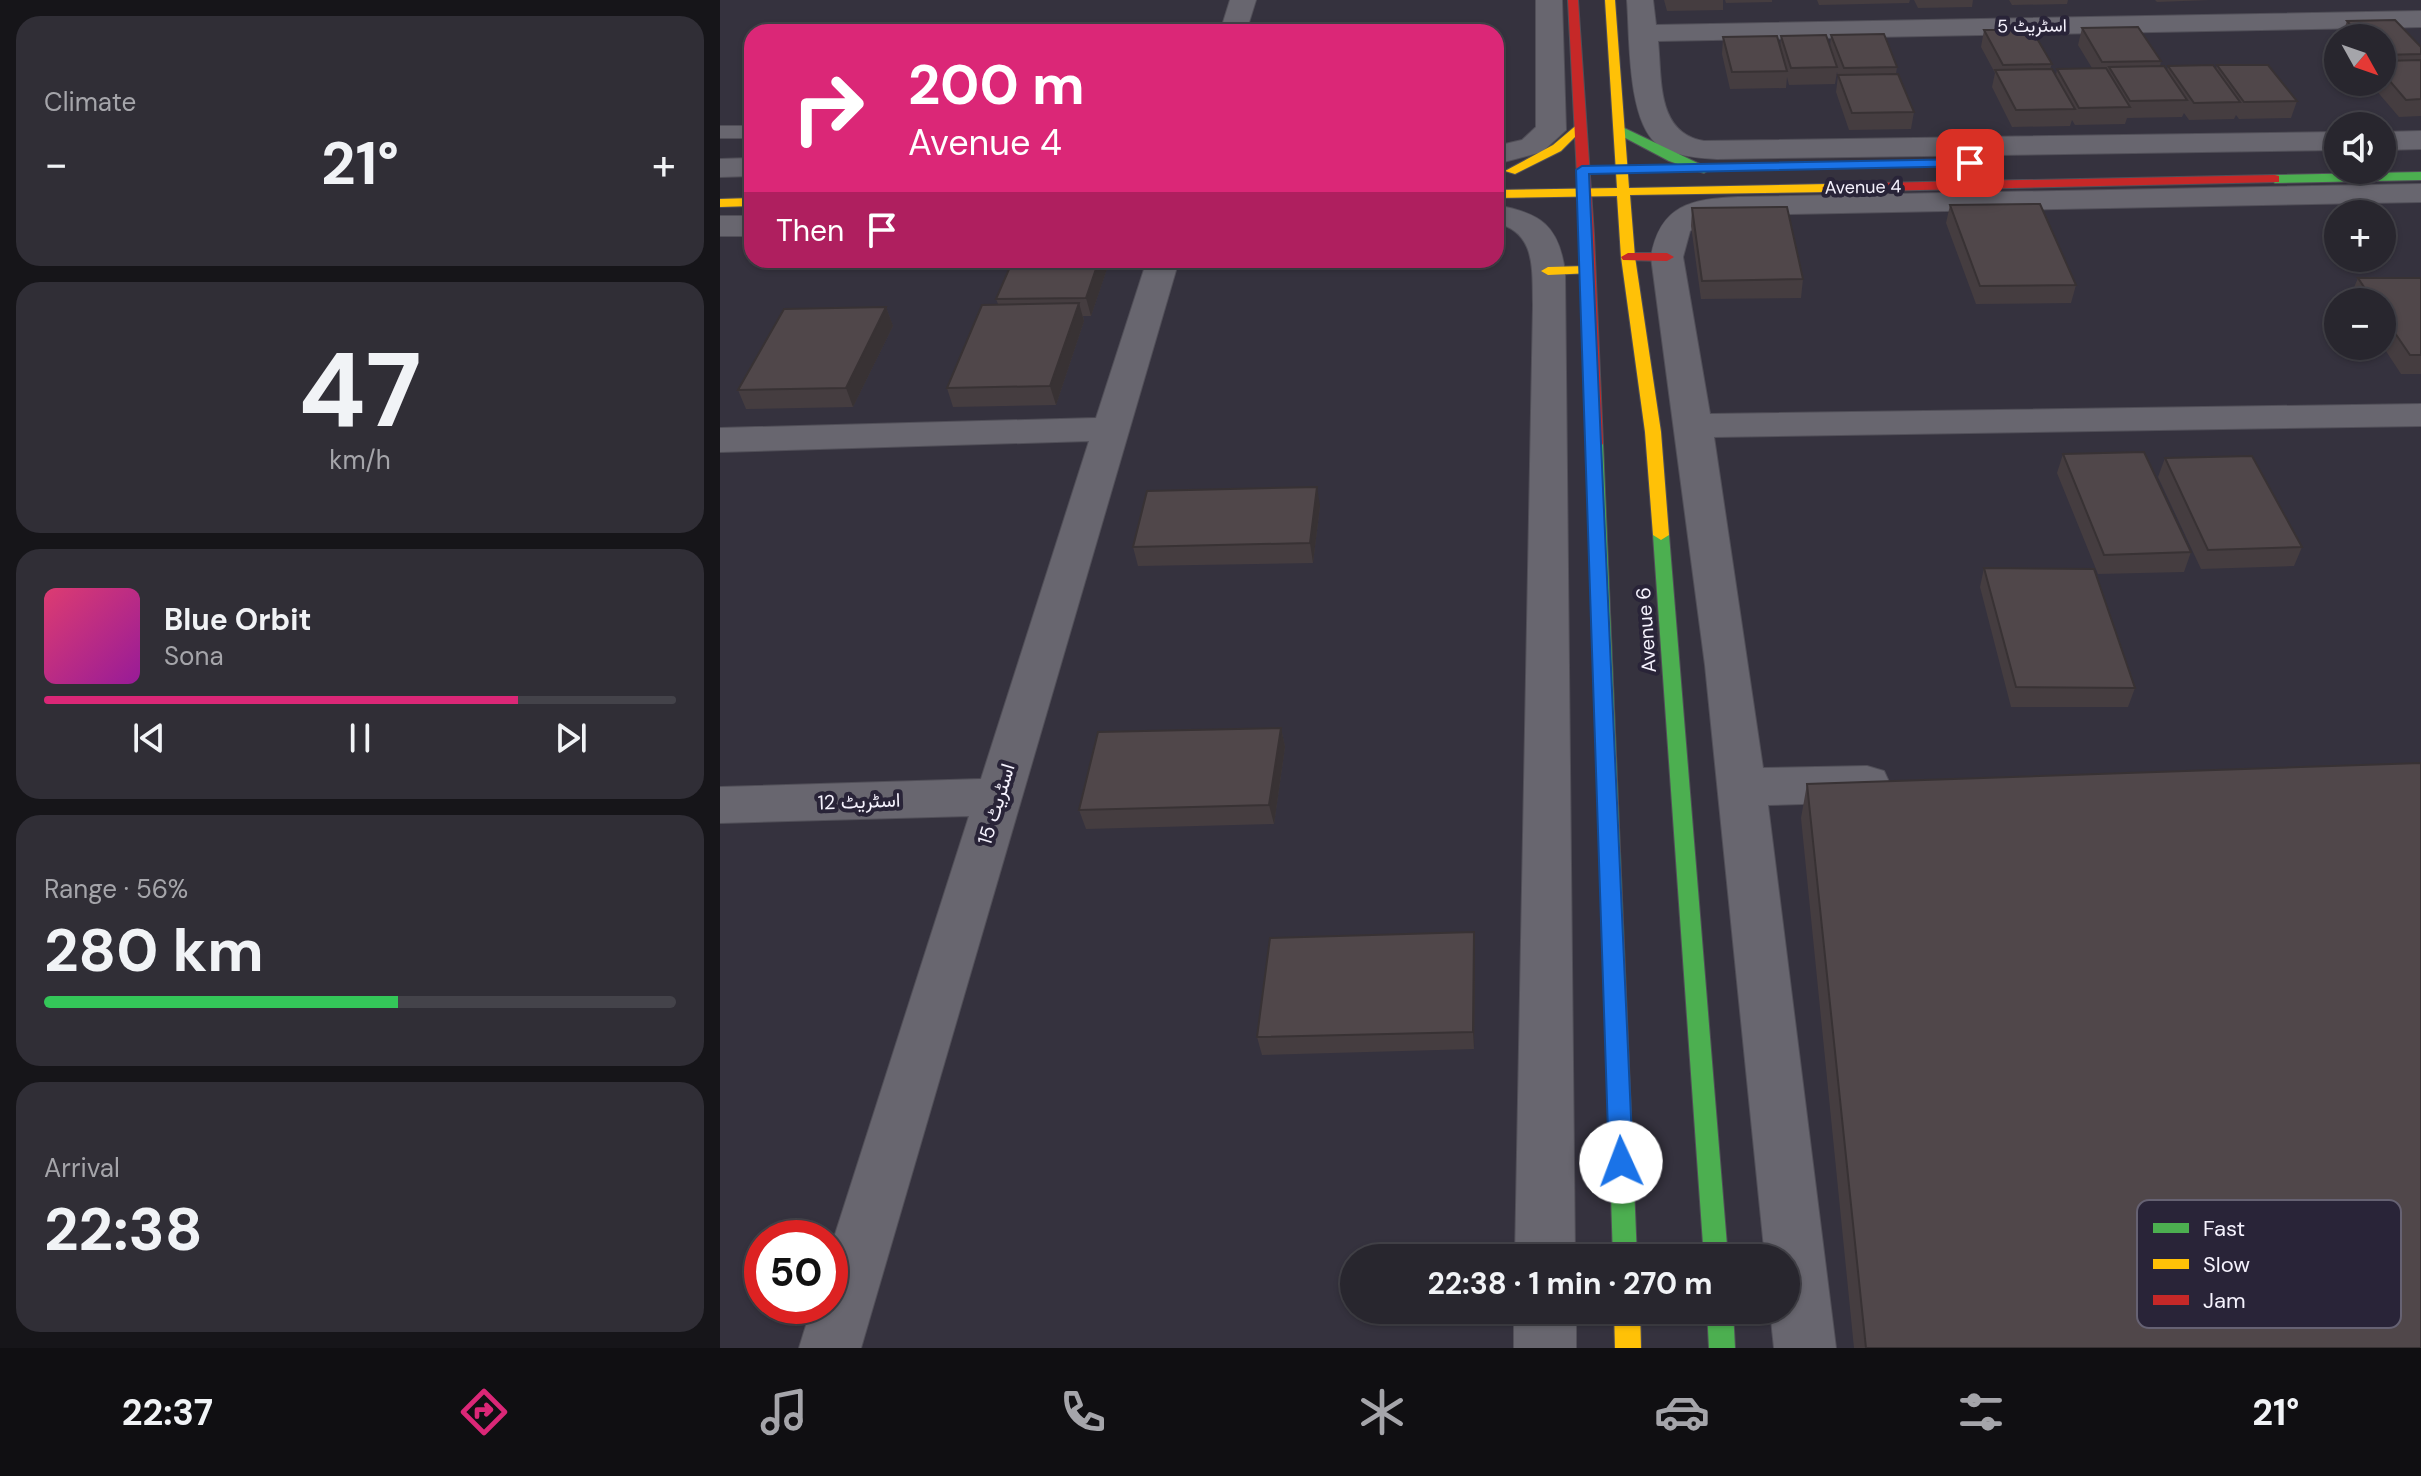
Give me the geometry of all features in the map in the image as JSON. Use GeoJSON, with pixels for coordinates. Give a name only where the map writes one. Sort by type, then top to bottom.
{"type":"FeatureCollection","features":[{"type":"Feature","properties":{"kind":"main road","name":"Avenue 6"},"geometry":{"type":"LineString","coordinates":[[1573,0],[1570,115],[1624,191],[1627,247],[1653,432],[1715,1244]]}},
{"type":"Feature","properties":{"kind":"main road","name":"Avenue 6"},"geometry":{"type":"LineString","coordinates":[[1610,0],[1620,130],[1609,170],[1584,192],[1587,235],[1568,271],[1624,1244]]}},
{"type":"Feature","properties":{"kind":"main road"},"geometry":{"type":"LineString","coordinates":[[1618,107],[1651,107]]}},
{"type":"Feature","properties":{"kind":"main road"},"geometry":{"type":"LineString","coordinates":[[1620,130],[1673,158],[1704,169]]}},
{"type":"Feature","properties":{"kind":"main road"},"geometry":{"type":"LineString","coordinates":[[2396,155],[2421,154]]}},
{"type":"Feature","properties":{"kind":"main road","name":"Avenue 4"},"geometry":{"type":"LineString","coordinates":[[1660,169],[1704,169],[1755,159],[2324,156]]}},
{"type":"Feature","properties":{"kind":"main road"},"geometry":{"type":"LineString","coordinates":[[1504,166],[1609,170]]}},
{"type":"Feature","properties":{"kind":"main road","name":"Avenue 4"},"geometry":{"type":"LineString","coordinates":[[1504,195],[2421,176]]}},
{"type":"Feature","properties":{"kind":"main road"},"geometry":{"type":"LineString","coordinates":[[720,186],[744,185]]}},
{"type":"Feature","properties":{"kind":"main road"},"geometry":{"type":"LineString","coordinates":[[1667,257],[1627,247],[1655,215],[1706,190]]}},
{"type":"Feature","properties":{"kind":"main road"},"geometry":{"type":"LineString","coordinates":[[1504,198],[1548,214]]}},
{"type":"Feature","properties":{"kind":"main road"},"geometry":{"type":"LineString","coordinates":[[720,203],[744,202]]}},
{"type":"Feature","properties":{"kind":"main road"},"geometry":{"type":"LineString","coordinates":[[1568,224],[1587,235]]}},
{"type":"Feature","properties":{"kind":"main road"},"geometry":{"type":"LineString","coordinates":[[1627,1324],[1628,1348]]}},
{"type":"Feature","properties":{"kind":"main road"},"geometry":{"type":"LineString","coordinates":[[1721,1324],[1722,1348]]}},
{"type":"Feature","properties":{"kind":"street"},"geometry":{"type":"LineString","coordinates":[[1236,24],[1243,0]]}},
{"type":"Feature","properties":{"kind":"street"},"geometry":{"type":"LineString","coordinates":[[1504,163],[1517,151],[1541,140],[1570,115],[1549,0]]}},
{"type":"Feature","properties":{"kind":"street"},"geometry":{"type":"LineString","coordinates":[[1640,0],[1651,107],[1661,132],[1681,144],[1699,149],[1755,159],[2324,141]]}},
{"type":"Feature","properties":{"kind":"street","name":"اسٹریٹ 5"},"geometry":{"type":"LineString","coordinates":[[1644,33],[2421,19]]}},
{"type":"Feature","properties":{"kind":"street"},"geometry":{"type":"LineString","coordinates":[[2396,141],[2421,140]]}},
{"type":"Feature","properties":{"kind":"street"},"geometry":{"type":"LineString","coordinates":[[720,168],[744,167]]}},
{"type":"Feature","properties":{"kind":"street"},"geometry":{"type":"LineString","coordinates":[[1805,1348],[1744,787],[1696,426],[1667,257],[1669,237],[1683,218],[1716,207],[2421,193]]}},
{"type":"Feature","properties":{"kind":"street"},"geometry":{"type":"LineString","coordinates":[[1504,216],[1520,220],[1540,232],[1568,271],[1545,1244]]}},
{"type":"Feature","properties":{"kind":"street"},"geometry":{"type":"LineString","coordinates":[[720,226],[744,226]]}},
{"type":"Feature","properties":{"kind":"street","name":"اسٹریٹ 15"},"geometry":{"type":"LineString","coordinates":[[830,1348],[1160,268]]}},
{"type":"Feature","properties":{"kind":"street"},"geometry":{"type":"LineString","coordinates":[[1696,426],[2421,415]]}},
{"type":"Feature","properties":{"kind":"street"},"geometry":{"type":"LineString","coordinates":[[720,440],[1109,429]]}},
{"type":"Feature","properties":{"kind":"street"},"geometry":{"type":"LineString","coordinates":[[1744,787],[1901,783]]}},
{"type":"Feature","properties":{"kind":"street","name":"اسٹریٹ 12"},"geometry":{"type":"LineString","coordinates":[[720,805],[998,797]]}},
{"type":"Feature","properties":{"kind":"street"},"geometry":{"type":"LineString","coordinates":[[1545,1324],[1545,1348]]}},
{"type":"Feature","properties":{"kind":"lane"},"geometry":{"type":"LineString","coordinates":[[720,132],[744,132]]}},
{"type":"Feature","properties":{"kind":"building"},"geometry":{"type":"Polygon","coordinates":[[[2395,20],[2421,47],[2421,54],[2396,55],[2396,24],[2350,24],[2347,21],[2395,20]]]}},
{"type":"Feature","properties":{"kind":"building"},"geometry":{"type":"Polygon","coordinates":[[[2138,27],[2161,61],[2102,62],[2082,28],[2138,27]]]}},
{"type":"Feature","properties":{"kind":"building"},"geometry":{"type":"Polygon","coordinates":[[[1984,30],[2032,30],[2052,64],[2003,65],[1984,30]]]}},
{"type":"Feature","properties":{"kind":"building"},"geometry":{"type":"Polygon","coordinates":[[[1884,34],[1897,67],[1844,68],[1831,35],[1884,34]]]}},
{"type":"Feature","properties":{"kind":"building"},"geometry":{"type":"Polygon","coordinates":[[[1826,35],[1837,67],[1791,68],[1781,36],[1826,35]]]}},
{"type":"Feature","properties":{"kind":"building"},"geometry":{"type":"Polygon","coordinates":[[[1777,36],[1787,71],[1732,72],[1723,37],[1777,36]]]}},
{"type":"Feature","properties":{"kind":"building"},"geometry":{"type":"Polygon","coordinates":[[[2421,60],[2421,99],[2406,100],[2396,88],[2396,61],[2421,60]]]}},
{"type":"Feature","properties":{"kind":"building"},"geometry":{"type":"Polygon","coordinates":[[[2213,65],[2240,102],[2194,103],[2168,66],[2213,65]]]}},
{"type":"Feature","properties":{"kind":"building"},"geometry":{"type":"Polygon","coordinates":[[[2217,65],[2268,65],[2297,101],[2244,102],[2217,65]]]}},
{"type":"Feature","properties":{"kind":"building"},"geometry":{"type":"Polygon","coordinates":[[[2164,66],[2187,100],[2130,101],[2109,67],[2164,66]]]}},
{"type":"Feature","properties":{"kind":"building"},"geometry":{"type":"Polygon","coordinates":[[[2106,68],[2130,107],[2079,108],[2057,69],[2106,68]]]}},
{"type":"Feature","properties":{"kind":"building"},"geometry":{"type":"Polygon","coordinates":[[[2052,69],[2075,109],[2016,110],[1995,70],[2052,69]]]}},
{"type":"Feature","properties":{"kind":"building"},"geometry":{"type":"Polygon","coordinates":[[[1898,74],[1914,112],[1852,113],[1838,75],[1898,74]]]}},
{"type":"Feature","properties":{"kind":"building"},"geometry":{"type":"Polygon","coordinates":[[[2040,204],[2076,285],[1980,286],[1950,205],[2040,204]]]}},
{"type":"Feature","properties":{"kind":"building"},"geometry":{"type":"Polygon","coordinates":[[[1787,207],[1803,279],[1702,281],[1692,208],[1787,207]]]}},
{"type":"Feature","properties":{"kind":"building"},"geometry":{"type":"Polygon","coordinates":[[[1010,268],[1096,268],[1086,298],[996,299],[1010,268]]]}},
{"type":"Feature","properties":{"kind":"building"},"geometry":{"type":"Polygon","coordinates":[[[2358,278],[2421,278],[2421,355],[2410,355],[2396,334],[2396,288],[2365,288],[2358,278]]]}},
{"type":"Feature","properties":{"kind":"building"},"geometry":{"type":"Polygon","coordinates":[[[1079,303],[1050,386],[947,388],[982,305],[1079,303]]]}},
{"type":"Feature","properties":{"kind":"building"},"geometry":{"type":"Polygon","coordinates":[[[886,307],[846,388],[738,390],[784,309],[886,307]]]}},
{"type":"Feature","properties":{"kind":"building"},"geometry":{"type":"Polygon","coordinates":[[[2144,452],[2191,552],[2104,555],[2063,454],[2144,452]]]}},
{"type":"Feature","properties":{"kind":"building"},"geometry":{"type":"Polygon","coordinates":[[[2252,456],[2302,547],[2208,550],[2165,458],[2252,456]]]}},
{"type":"Feature","properties":{"kind":"building"},"geometry":{"type":"Polygon","coordinates":[[[1317,487],[1310,543],[1133,547],[1147,491],[1317,487]]]}},
{"type":"Feature","properties":{"kind":"building"},"geometry":{"type":"Polygon","coordinates":[[[1984,568],[2094,569],[2135,688],[2016,687],[1984,568]]]}},
{"type":"Feature","properties":{"kind":"building"},"geometry":{"type":"Polygon","coordinates":[[[1281,728],[1269,805],[1079,810],[1098,732],[1281,728]]]}},
{"type":"Feature","properties":{"kind":"building"},"geometry":{"type":"Polygon","coordinates":[[[2421,763],[2421,1348],[1866,1348],[1807,784],[2421,763]]]}},
{"type":"Feature","properties":{"kind":"building"},"geometry":{"type":"Polygon","coordinates":[[[1474,932],[1473,1032],[1257,1037],[1270,938],[1474,932]]]}},
{"type":"Feature","properties":{"kind":"traffic: fast"},"geometry":{"type":"LineString","coordinates":[[1620,130],[1673,158],[1704,169]]}},
{"type":"Feature","properties":{"kind":"traffic: fast"},"geometry":{"type":"LineString","coordinates":[[2275,179],[2421,176]]}},
{"type":"Feature","properties":{"kind":"traffic: fast"},"geometry":{"type":"LineString","coordinates":[[1595,444],[1624,1244]]}},
{"type":"Feature","properties":{"kind":"traffic: fast"},"geometry":{"type":"LineString","coordinates":[[1661,535],[1715,1244]]}},
{"type":"Feature","properties":{"kind":"traffic: fast"},"geometry":{"type":"LineString","coordinates":[[1721,1324],[1722,1348]]}},
{"type":"Feature","properties":{"kind":"traffic: slow"},"geometry":{"type":"LineString","coordinates":[[1610,0],[1628,257],[1653,432],[1661,535]]}},
{"type":"Feature","properties":{"kind":"traffic: slow"},"geometry":{"type":"LineString","coordinates":[[1511,171],[1557,148],[1579,127]]}},
{"type":"Feature","properties":{"kind":"traffic: slow"},"geometry":{"type":"LineString","coordinates":[[1504,194],[1828,188]]}},
{"type":"Feature","properties":{"kind":"traffic: slow"},"geometry":{"type":"LineString","coordinates":[[720,203],[744,202]]}},
{"type":"Feature","properties":{"kind":"traffic: slow"},"geometry":{"type":"LineString","coordinates":[[1548,271],[1587,270]]}},
{"type":"Feature","properties":{"kind":"traffic: slow"},"geometry":{"type":"LineString","coordinates":[[1627,1324],[1628,1348]]}},
{"type":"Feature","properties":{"kind":"traffic: jam"},"geometry":{"type":"LineString","coordinates":[[1573,0],[1595,444]]}},
{"type":"Feature","properties":{"kind":"traffic: jam"},"geometry":{"type":"LineString","coordinates":[[1828,188],[2275,179]]}},
{"type":"Feature","properties":{"kind":"traffic: jam"},"geometry":{"type":"LineString","coordinates":[[1628,257],[1667,257]]}},
{"type":"Feature","properties":{"kind":"route"},"geometry":{"type":"LineString","coordinates":[[1621,1162],[1587,235],[1582,170],[1970,163]]}}]}
